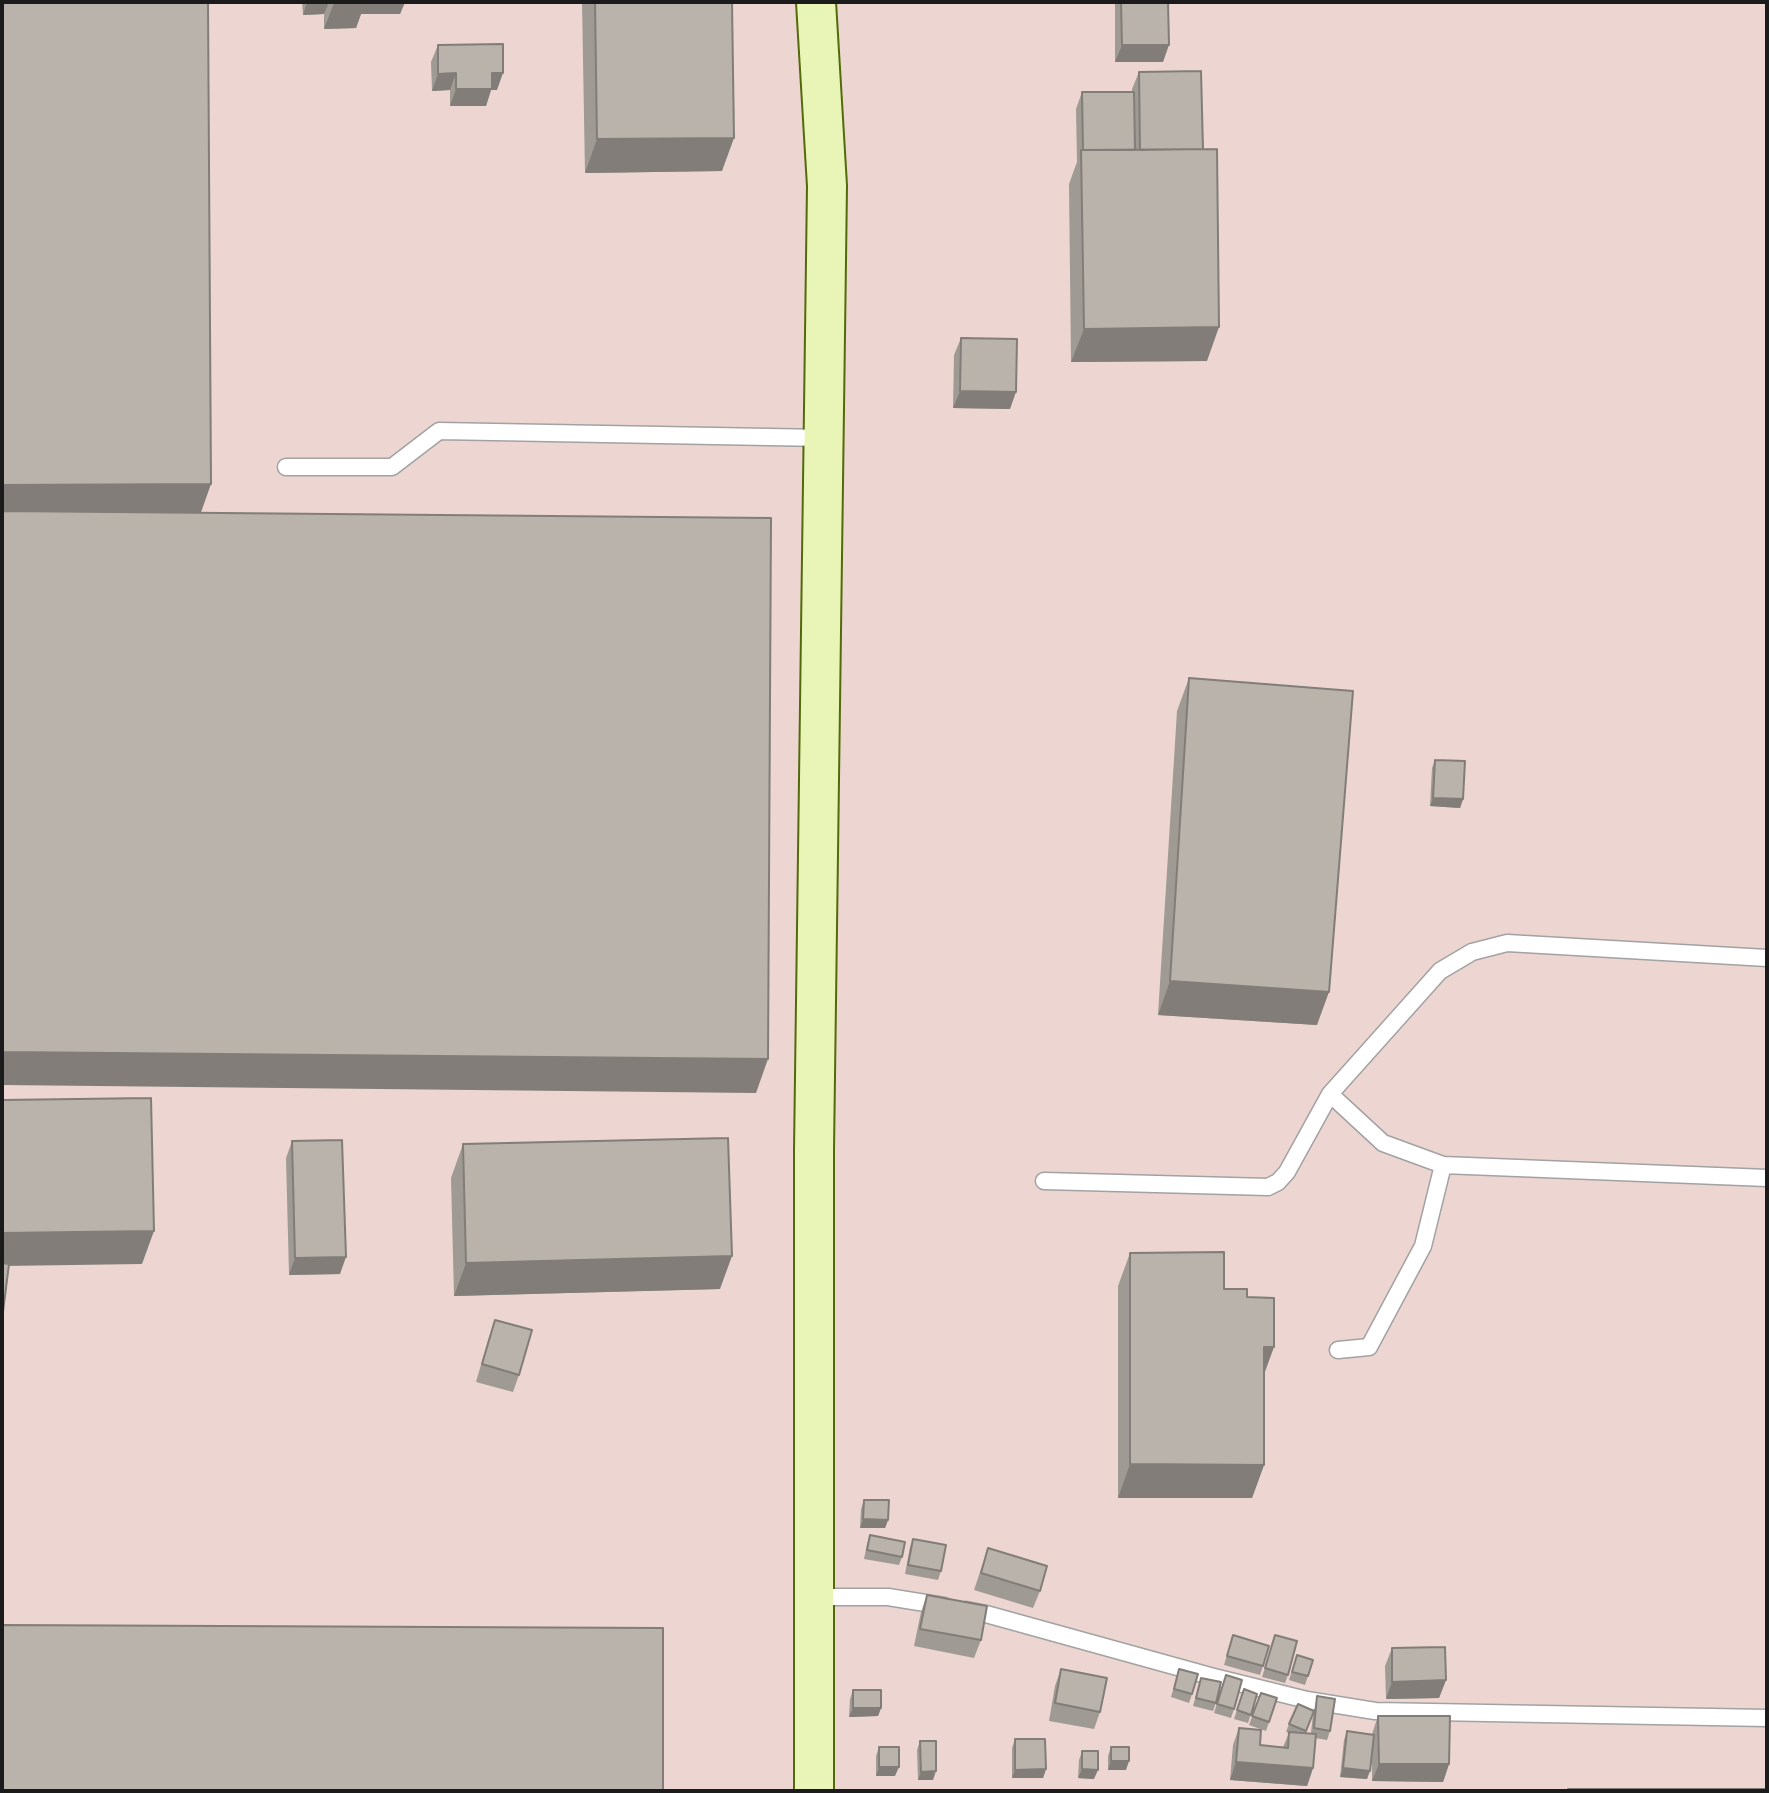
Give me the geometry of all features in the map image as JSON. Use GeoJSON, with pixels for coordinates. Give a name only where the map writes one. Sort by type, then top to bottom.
{"type":"FeatureCollection","features":[{"type":"Feature","properties":{"kind":"street"},"geometry":{"type":"LineString","coordinates":[[814,1791],[814,1150],[827,186],[816,2]]}},
{"type":"Feature","properties":{"kind":"lane"},"geometry":{"type":"LineString","coordinates":[[286,467],[392,467],[439,431],[824,438]]}},
{"type":"Feature","properties":{"kind":"lane"},"geometry":{"type":"LineString","coordinates":[[1044,1181],[1268,1187],[1278,1182],[1287,1172],[1330,1094],[1440,971],[1472,952],[1507,943],[1767,958]]}},
{"type":"Feature","properties":{"kind":"lane"},"geometry":{"type":"LineString","coordinates":[[1330,1094],[1383,1143],[1443,1166],[1767,1178]]}},
{"type":"Feature","properties":{"kind":"lane"},"geometry":{"type":"LineString","coordinates":[[1338,1350],[1369,1347],[1423,1245],[1443,1166]]}},
{"type":"Feature","properties":{"kind":"lane"},"geometry":{"type":"LineString","coordinates":[[814,1597],[888,1597],[986,1614],[1307,1700],[1375,1711],[1767,1718]]}},
{"type":"Feature","properties":{"kind":"shaded area"},"geometry":{"type":"Polygon","coordinates":[[[2,2],[1767,2],[1767,1791],[2,1791],[2,2]]]}},
{"type":"Feature","properties":{"kind":"building"},"geometry":{"type":"Polygon","coordinates":[[[2,2],[208,2],[211,484],[2,485],[2,2]]]}},
{"type":"Feature","properties":{"kind":"building"},"geometry":{"type":"Polygon","coordinates":[[[365,2],[365,3],[334,3],[365,2]]]}},
{"type":"Feature","properties":{"kind":"building"},"geometry":{"type":"Polygon","coordinates":[[[595,2],[732,2],[734,138],[597,139],[595,2]]]}},
{"type":"Feature","properties":{"kind":"building"},"geometry":{"type":"Polygon","coordinates":[[[1121,2],[1168,2],[1169,45],[1122,45],[1121,2]]]}},
{"type":"Feature","properties":{"kind":"building"},"geometry":{"type":"Polygon","coordinates":[[[503,44],[503,73],[492,73],[492,89],[456,89],[456,73],[438,74],[438,45],[503,44]]]}},
{"type":"Feature","properties":{"kind":"building"},"geometry":{"type":"Polygon","coordinates":[[[1201,71],[1203,149],[1140,150],[1139,72],[1201,71]]]}},
{"type":"Feature","properties":{"kind":"building"},"geometry":{"type":"Polygon","coordinates":[[[1082,92],[1134,92],[1135,150],[1083,150],[1082,92]]]}},
{"type":"Feature","properties":{"kind":"building"},"geometry":{"type":"Polygon","coordinates":[[[1217,149],[1219,327],[1084,329],[1081,150],[1217,149]]]}},
{"type":"Feature","properties":{"kind":"building"},"geometry":{"type":"Polygon","coordinates":[[[961,338],[1017,339],[1016,392],[960,391],[961,338]]]}},
{"type":"Feature","properties":{"kind":"building"},"geometry":{"type":"Polygon","coordinates":[[[2,511],[771,518],[768,1059],[2,1052],[2,511]]]}},
{"type":"Feature","properties":{"kind":"building"},"geometry":{"type":"Polygon","coordinates":[[[1189,678],[1353,691],[1329,992],[1170,981],[1189,678]]]}},
{"type":"Feature","properties":{"kind":"building"},"geometry":{"type":"Polygon","coordinates":[[[1435,760],[1465,761],[1463,799],[1433,798],[1435,760]]]}},
{"type":"Feature","properties":{"kind":"building"},"geometry":{"type":"Polygon","coordinates":[[[151,1098],[154,1231],[2,1233],[2,1100],[151,1098]]]}},
{"type":"Feature","properties":{"kind":"building"},"geometry":{"type":"Polygon","coordinates":[[[728,1138],[732,1256],[466,1263],[463,1144],[728,1138]]]}},
{"type":"Feature","properties":{"kind":"building"},"geometry":{"type":"Polygon","coordinates":[[[342,1140],[346,1257],[295,1258],[292,1141],[342,1140]]]}},
{"type":"Feature","properties":{"kind":"building"},"geometry":{"type":"Polygon","coordinates":[[[1224,1252],[1224,1289],[1247,1289],[1247,1297],[1274,1298],[1274,1347],[1264,1347],[1264,1465],[1130,1464],[1130,1253],[1224,1252]]]}},
{"type":"Feature","properties":{"kind":"building"},"geometry":{"type":"Polygon","coordinates":[[[2,1263],[9,1264],[2,1320],[2,1263]]]}},
{"type":"Feature","properties":{"kind":"building"},"geometry":{"type":"Polygon","coordinates":[[[495,1320],[532,1330],[519,1375],[482,1364],[495,1320]]]}},
{"type":"Feature","properties":{"kind":"building"},"geometry":{"type":"Polygon","coordinates":[[[864,1500],[889,1500],[888,1520],[863,1519],[864,1500]]]}},
{"type":"Feature","properties":{"kind":"building"},"geometry":{"type":"Polygon","coordinates":[[[870,1535],[905,1542],[902,1557],[867,1550],[870,1535]]]}},
{"type":"Feature","properties":{"kind":"building"},"geometry":{"type":"Polygon","coordinates":[[[913,1539],[946,1545],[941,1571],[908,1565],[913,1539]]]}},
{"type":"Feature","properties":{"kind":"building"},"geometry":{"type":"Polygon","coordinates":[[[988,1548],[1047,1566],[1040,1591],[981,1573],[988,1548]]]}},
{"type":"Feature","properties":{"kind":"building"},"geometry":{"type":"Polygon","coordinates":[[[927,1595],[987,1606],[981,1640],[920,1629],[927,1595]]]}},
{"type":"Feature","properties":{"kind":"building"},"geometry":{"type":"Polygon","coordinates":[[[2,1625],[663,1628],[663,1791],[2,1791],[2,1625]]]}},
{"type":"Feature","properties":{"kind":"building"},"geometry":{"type":"Polygon","coordinates":[[[1233,1635],[1269,1646],[1263,1666],[1227,1656],[1233,1635]]]}},
{"type":"Feature","properties":{"kind":"building"},"geometry":{"type":"Polygon","coordinates":[[[1275,1635],[1297,1641],[1288,1675],[1265,1668],[1275,1635]]]}},
{"type":"Feature","properties":{"kind":"building"},"geometry":{"type":"Polygon","coordinates":[[[1445,1647],[1446,1680],[1392,1682],[1392,1648],[1445,1647]]]}},
{"type":"Feature","properties":{"kind":"building"},"geometry":{"type":"Polygon","coordinates":[[[1297,1655],[1313,1660],[1308,1676],[1292,1672],[1297,1655]]]}},
{"type":"Feature","properties":{"kind":"building"},"geometry":{"type":"Polygon","coordinates":[[[1061,1669],[1107,1678],[1100,1712],[1055,1703],[1061,1669]]]}},
{"type":"Feature","properties":{"kind":"building"},"geometry":{"type":"Polygon","coordinates":[[[1179,1669],[1198,1674],[1192,1694],[1174,1689],[1179,1669]]]}},
{"type":"Feature","properties":{"kind":"building"},"geometry":{"type":"Polygon","coordinates":[[[1226,1675],[1242,1680],[1234,1709],[1217,1704],[1226,1675]]]}},
{"type":"Feature","properties":{"kind":"building"},"geometry":{"type":"Polygon","coordinates":[[[1201,1678],[1221,1682],[1216,1703],[1196,1698],[1201,1678]]]}},
{"type":"Feature","properties":{"kind":"building"},"geometry":{"type":"Polygon","coordinates":[[[1244,1689],[1257,1694],[1251,1715],[1237,1710],[1244,1689]]]}},
{"type":"Feature","properties":{"kind":"building"},"geometry":{"type":"Polygon","coordinates":[[[853,1690],[881,1690],[881,1708],[853,1708],[853,1690]]]}},
{"type":"Feature","properties":{"kind":"building"},"geometry":{"type":"Polygon","coordinates":[[[1261,1693],[1277,1698],[1269,1722],[1252,1716],[1261,1693]]]}},
{"type":"Feature","properties":{"kind":"building"},"geometry":{"type":"Polygon","coordinates":[[[1317,1696],[1335,1699],[1330,1731],[1314,1728],[1317,1696]]]}},
{"type":"Feature","properties":{"kind":"building"},"geometry":{"type":"Polygon","coordinates":[[[1298,1704],[1314,1711],[1306,1731],[1289,1724],[1298,1704]]]}},
{"type":"Feature","properties":{"kind":"building"},"geometry":{"type":"Polygon","coordinates":[[[1378,1716],[1450,1716],[1449,1764],[1379,1764],[1378,1716]]]}},
{"type":"Feature","properties":{"kind":"building"},"geometry":{"type":"Polygon","coordinates":[[[1239,1728],[1261,1730],[1260,1745],[1288,1748],[1289,1732],[1316,1734],[1313,1768],[1236,1762],[1239,1728]]]}},
{"type":"Feature","properties":{"kind":"building"},"geometry":{"type":"Polygon","coordinates":[[[1347,1731],[1374,1735],[1370,1771],[1343,1768],[1347,1731]]]}},
{"type":"Feature","properties":{"kind":"building"},"geometry":{"type":"Polygon","coordinates":[[[1015,1739],[1045,1739],[1046,1769],[1015,1770],[1015,1739]]]}},
{"type":"Feature","properties":{"kind":"building"},"geometry":{"type":"Polygon","coordinates":[[[920,1741],[936,1741],[936,1771],[921,1772],[920,1741]]]}},
{"type":"Feature","properties":{"kind":"building"},"geometry":{"type":"Polygon","coordinates":[[[879,1747],[899,1747],[899,1767],[879,1767],[879,1747]]]}},
{"type":"Feature","properties":{"kind":"building"},"geometry":{"type":"Polygon","coordinates":[[[1111,1747],[1129,1747],[1129,1761],[1111,1761],[1111,1747]]]}},
{"type":"Feature","properties":{"kind":"building"},"geometry":{"type":"Polygon","coordinates":[[[1082,1751],[1098,1751],[1098,1770],[1082,1769],[1082,1751]]]}},
{"type":"Feature","properties":{"kind":"building"},"geometry":{"type":"Polygon","coordinates":[[[1767,1789],[1767,1791],[1568,1791],[1767,1789]]]}}]}
